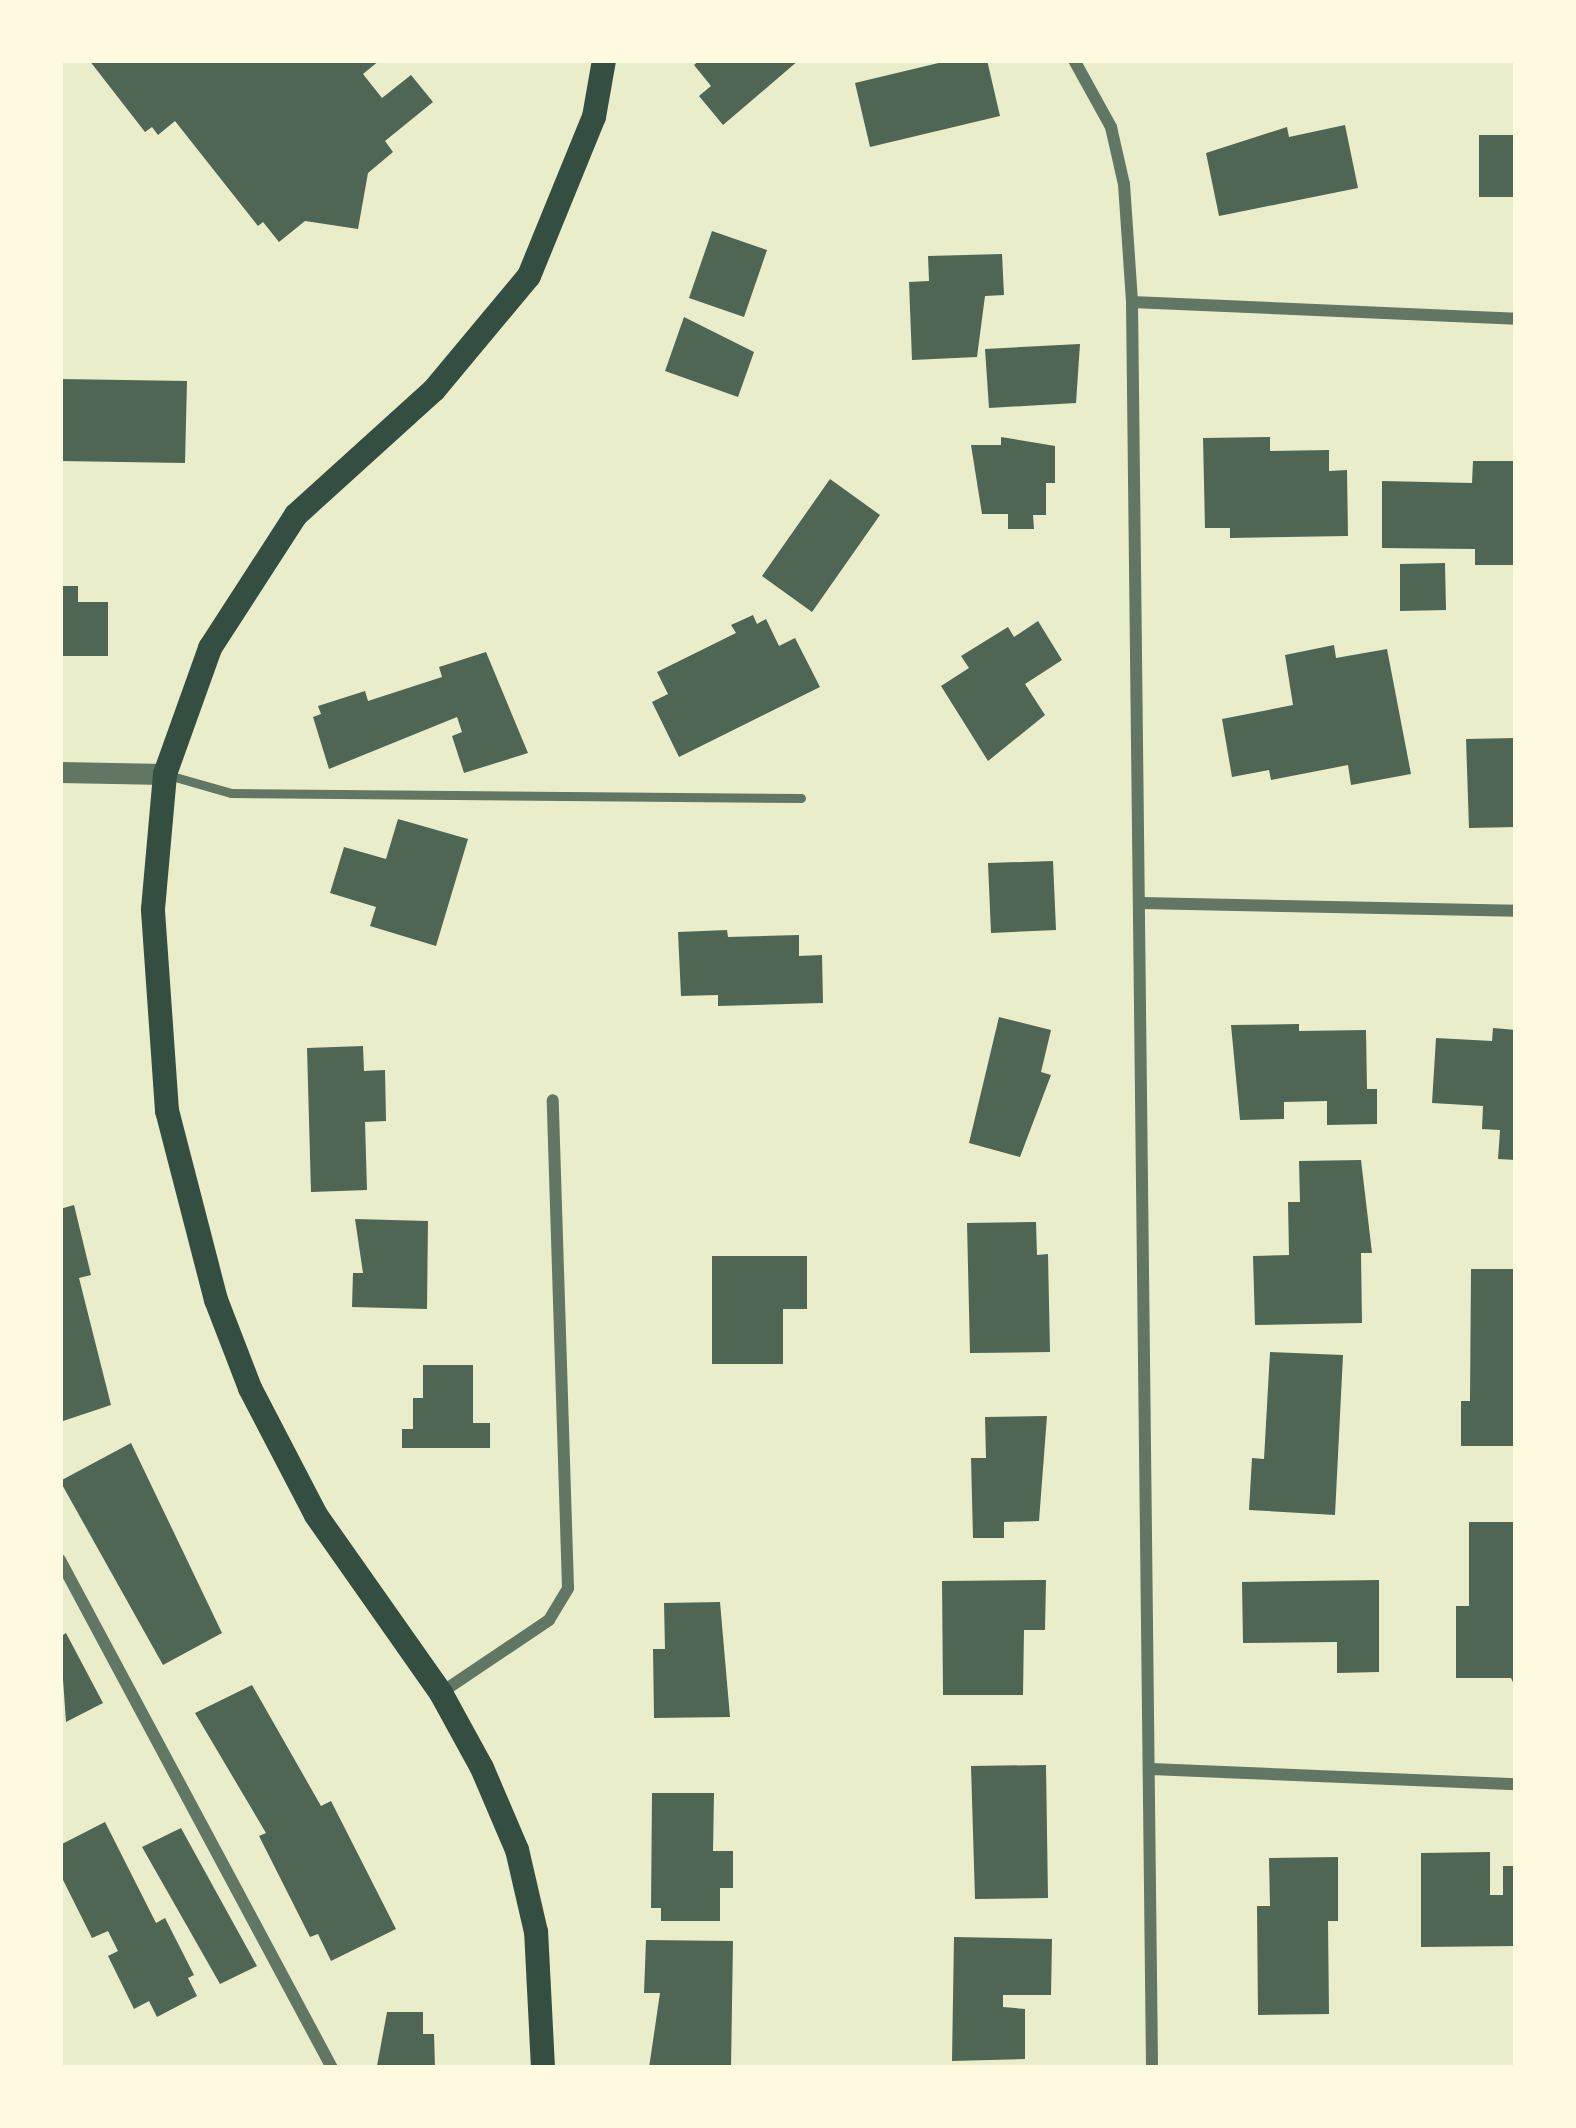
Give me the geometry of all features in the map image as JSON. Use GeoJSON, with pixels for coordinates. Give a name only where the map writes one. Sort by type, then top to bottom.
{"type":"FeatureCollection","features":[{"type":"Feature","properties":{"kind":"main road"},"geometry":{"type":"LineString","coordinates":[[543,2068],[536,1932],[517,1850],[441,1693],[280,1451],[189,1214],[155,1022],[152,909],[165,774],[211,648],[296,515],[434,390],[529,276],[594,117],[604,60]]}},
{"type":"Feature","properties":{"kind":"street"},"geometry":{"type":"LineString","coordinates":[[1074,60],[1111,127],[1132,302],[1152,2068]]}},
{"type":"Feature","properties":{"kind":"street"},"geometry":{"type":"LineString","coordinates":[[1132,302],[1516,320]]}},
{"type":"Feature","properties":{"kind":"street"},"geometry":{"type":"LineString","coordinates":[[60,772],[165,774]]}},
{"type":"Feature","properties":{"kind":"street"},"geometry":{"type":"LineString","coordinates":[[1141,904],[1516,911]]}},
{"type":"Feature","properties":{"kind":"street"},"geometry":{"type":"LineString","coordinates":[[441,1693],[549,1620],[568,1588],[553,1100]]}},
{"type":"Feature","properties":{"kind":"street"},"geometry":{"type":"LineString","coordinates":[[60,1560],[332,2068]]}},
{"type":"Feature","properties":{"kind":"street"},"geometry":{"type":"LineString","coordinates":[[1151,1769],[1516,1784]]}},
{"type":"Feature","properties":{"kind":"lane"},"geometry":{"type":"LineString","coordinates":[[165,774],[231,793],[802,798]]}},
{"type":"Feature","properties":{"kind":"building"},"geometry":{"type":"Polygon","coordinates":[[[89,60],[380,60],[363,74],[382,98],[411,75],[433,102],[385,141],[393,152],[368,173],[358,229],[305,221],[279,242],[263,222],[258,226],[175,121],[158,135],[152,127],[145,132],[89,60]]]}},
{"type":"Feature","properties":{"kind":"building"},"geometry":{"type":"Polygon","coordinates":[[[700,60],[799,60],[723,125],[699,96],[711,86],[694,65],[700,60]]]}},
{"type":"Feature","properties":{"kind":"building"},"geometry":{"type":"Polygon","coordinates":[[[951,60],[987,60],[1000,116],[870,147],[855,83],[951,60]]]}},
{"type":"Feature","properties":{"kind":"building"},"geometry":{"type":"Polygon","coordinates":[[[1345,125],[1358,188],[1219,216],[1206,153],[1287,127],[1289,137],[1345,125]]]}},
{"type":"Feature","properties":{"kind":"building"},"geometry":{"type":"Polygon","coordinates":[[[1479,135],[1516,135],[1516,197],[1479,197],[1479,135]]]}},
{"type":"Feature","properties":{"kind":"building"},"geometry":{"type":"Polygon","coordinates":[[[712,231],[767,250],[744,317],[689,298],[712,231]]]}},
{"type":"Feature","properties":{"kind":"building"},"geometry":{"type":"Polygon","coordinates":[[[1002,254],[1004,295],[985,296],[977,357],[912,360],[909,282],[929,281],[928,256],[1002,254]]]}},
{"type":"Feature","properties":{"kind":"building"},"geometry":{"type":"Polygon","coordinates":[[[684,317],[754,352],[738,397],[665,371],[684,317]]]}},
{"type":"Feature","properties":{"kind":"building"},"geometry":{"type":"Polygon","coordinates":[[[1080,344],[1076,403],[989,408],[985,349],[1080,344]]]}},
{"type":"Feature","properties":{"kind":"building"},"geometry":{"type":"Polygon","coordinates":[[[60,379],[187,381],[185,463],[60,461],[60,379]]]}},
{"type":"Feature","properties":{"kind":"building"},"geometry":{"type":"Polygon","coordinates":[[[1001,437],[1055,446],[1055,483],[1046,483],[1046,515],[1033,515],[1034,529],[1008,529],[1008,514],[982,514],[971,445],[1001,445],[1001,437]]]}},
{"type":"Feature","properties":{"kind":"building"},"geometry":{"type":"Polygon","coordinates":[[[1270,437],[1270,451],[1329,450],[1329,471],[1347,470],[1348,536],[1230,538],[1230,528],[1205,528],[1203,438],[1270,437]]]}},
{"type":"Feature","properties":{"kind":"building"},"geometry":{"type":"Polygon","coordinates":[[[1473,461],[1516,461],[1516,565],[1475,565],[1475,549],[1382,548],[1382,481],[1472,483],[1473,461]]]}},
{"type":"Feature","properties":{"kind":"building"},"geometry":{"type":"Polygon","coordinates":[[[830,479],[880,515],[812,612],[762,576],[830,479]]]}},
{"type":"Feature","properties":{"kind":"building"},"geometry":{"type":"Polygon","coordinates":[[[1445,563],[1446,610],[1400,611],[1400,564],[1445,563]]]}},
{"type":"Feature","properties":{"kind":"building"},"geometry":{"type":"Polygon","coordinates":[[[60,586],[78,586],[78,602],[108,602],[108,656],[60,656],[60,586]]]}},
{"type":"Feature","properties":{"kind":"building"},"geometry":{"type":"Polygon","coordinates":[[[753,615],[757,624],[766,619],[779,646],[795,638],[820,687],[679,757],[652,702],[668,694],[657,672],[736,633],[731,625],[753,615]]]}},
{"type":"Feature","properties":{"kind":"building"},"geometry":{"type":"Polygon","coordinates":[[[1038,621],[1062,660],[1025,684],[1045,715],[988,761],[941,686],[969,668],[961,656],[1008,627],[1014,637],[1038,621]]]}},
{"type":"Feature","properties":{"kind":"building"},"geometry":{"type":"Polygon","coordinates":[[[1334,645],[1336,658],[1387,649],[1411,774],[1351,785],[1348,765],[1271,780],[1269,770],[1232,777],[1222,719],[1293,705],[1285,655],[1334,645]]]}},
{"type":"Feature","properties":{"kind":"building"},"geometry":{"type":"Polygon","coordinates":[[[486,652],[528,753],[464,773],[452,736],[462,732],[457,717],[329,769],[313,717],[321,714],[318,706],[365,691],[368,701],[442,677],[439,667],[486,652]]]}},
{"type":"Feature","properties":{"kind":"building"},"geometry":{"type":"Polygon","coordinates":[[[1516,738],[1516,827],[1469,828],[1466,739],[1516,738]]]}},
{"type":"Feature","properties":{"kind":"building"},"geometry":{"type":"Polygon","coordinates":[[[398,819],[468,839],[436,946],[370,926],[376,907],[330,893],[344,847],[386,859],[398,819]]]}},
{"type":"Feature","properties":{"kind":"building"},"geometry":{"type":"Polygon","coordinates":[[[1053,861],[1056,930],[991,933],[988,863],[1053,861]]]}},
{"type":"Feature","properties":{"kind":"building"},"geometry":{"type":"Polygon","coordinates":[[[727,930],[728,937],[799,935],[799,956],[822,955],[823,1003],[718,1006],[718,995],[681,996],[678,932],[727,930]]]}},
{"type":"Feature","properties":{"kind":"building"},"geometry":{"type":"Polygon","coordinates":[[[999,1017],[1051,1030],[1041,1072],[1051,1075],[1020,1157],[969,1143],[999,1017]]]}},
{"type":"Feature","properties":{"kind":"building"},"geometry":{"type":"Polygon","coordinates":[[[1299,1024],[1299,1031],[1366,1030],[1367,1089],[1377,1089],[1377,1124],[1327,1125],[1327,1101],[1284,1102],[1284,1119],[1240,1120],[1231,1025],[1299,1024]]]}},
{"type":"Feature","properties":{"kind":"building"},"geometry":{"type":"Polygon","coordinates":[[[1493,1028],[1516,1030],[1516,1160],[1498,1159],[1500,1130],[1482,1129],[1483,1106],[1432,1103],[1436,1038],[1492,1041],[1493,1028]]]}},
{"type":"Feature","properties":{"kind":"building"},"geometry":{"type":"Polygon","coordinates":[[[363,1046],[364,1071],[385,1070],[386,1121],[365,1122],[367,1190],[311,1192],[307,1048],[363,1046]]]}},
{"type":"Feature","properties":{"kind":"building"},"geometry":{"type":"Polygon","coordinates":[[[1361,1160],[1372,1253],[1361,1253],[1362,1323],[1255,1325],[1253,1256],[1289,1255],[1288,1202],[1300,1202],[1299,1161],[1361,1160]]]}},
{"type":"Feature","properties":{"kind":"building"},"geometry":{"type":"Polygon","coordinates":[[[74,1205],[91,1275],[79,1278],[111,1405],[60,1422],[60,1209],[74,1205]]]}},
{"type":"Feature","properties":{"kind":"building"},"geometry":{"type":"Polygon","coordinates":[[[355,1219],[428,1221],[427,1309],[352,1307],[353,1273],[363,1273],[355,1219]]]}},
{"type":"Feature","properties":{"kind":"building"},"geometry":{"type":"Polygon","coordinates":[[[1036,1222],[1037,1255],[1048,1254],[1050,1352],[970,1353],[967,1223],[1036,1222]]]}},
{"type":"Feature","properties":{"kind":"building"},"geometry":{"type":"Polygon","coordinates":[[[712,1256],[807,1256],[807,1309],[783,1309],[783,1364],[712,1364],[712,1256]]]}},
{"type":"Feature","properties":{"kind":"building"},"geometry":{"type":"Polygon","coordinates":[[[1471,1269],[1516,1269],[1516,1446],[1461,1446],[1461,1401],[1470,1401],[1471,1269]]]}},
{"type":"Feature","properties":{"kind":"building"},"geometry":{"type":"Polygon","coordinates":[[[1270,1352],[1343,1355],[1335,1515],[1249,1510],[1252,1458],[1264,1459],[1270,1352]]]}},
{"type":"Feature","properties":{"kind":"building"},"geometry":{"type":"Polygon","coordinates":[[[423,1365],[473,1365],[473,1423],[490,1423],[490,1448],[402,1448],[402,1429],[413,1429],[413,1398],[423,1398],[423,1365]]]}},
{"type":"Feature","properties":{"kind":"building"},"geometry":{"type":"Polygon","coordinates":[[[1047,1416],[1039,1521],[1004,1522],[1004,1538],[973,1538],[971,1458],[986,1458],[985,1417],[1047,1416]]]}},
{"type":"Feature","properties":{"kind":"building"},"geometry":{"type":"Polygon","coordinates":[[[131,1443],[222,1633],[163,1665],[60,1481],[131,1443]]]}},
{"type":"Feature","properties":{"kind":"building"},"geometry":{"type":"Polygon","coordinates":[[[1469,1522],[1516,1522],[1516,1689],[1511,1678],[1456,1678],[1456,1606],[1469,1606],[1469,1522]]]}},
{"type":"Feature","properties":{"kind":"building"},"geometry":{"type":"Polygon","coordinates":[[[1046,1580],[1045,1630],[1024,1630],[1023,1695],[943,1695],[942,1581],[1046,1580]]]}},
{"type":"Feature","properties":{"kind":"building"},"geometry":{"type":"Polygon","coordinates":[[[1379,1580],[1379,1672],[1337,1673],[1337,1642],[1243,1643],[1242,1582],[1379,1580]]]}},
{"type":"Feature","properties":{"kind":"building"},"geometry":{"type":"Polygon","coordinates":[[[720,1602],[730,1717],[654,1718],[653,1649],[665,1649],[664,1603],[720,1602]]]}},
{"type":"Feature","properties":{"kind":"building"},"geometry":{"type":"Polygon","coordinates":[[[66,1633],[103,1703],[66,1722],[60,1637],[66,1633]]]}},
{"type":"Feature","properties":{"kind":"building"},"geometry":{"type":"Polygon","coordinates":[[[252,1685],[321,1806],[331,1801],[396,1929],[331,1961],[318,1934],[310,1937],[259,1836],[266,1833],[195,1713],[252,1685]]]}},
{"type":"Feature","properties":{"kind":"building"},"geometry":{"type":"Polygon","coordinates":[[[1046,1765],[1048,1898],[975,1899],[971,1766],[1046,1765]]]}},
{"type":"Feature","properties":{"kind":"building"},"geometry":{"type":"Polygon","coordinates":[[[652,1793],[714,1793],[713,1851],[733,1851],[733,1888],[720,1888],[720,1921],[661,1921],[661,1908],[651,1908],[652,1793]]]}},
{"type":"Feature","properties":{"kind":"building"},"geometry":{"type":"Polygon","coordinates":[[[105,1822],[156,1923],[165,1918],[194,1975],[188,1978],[197,1996],[157,2017],[149,2001],[134,2009],[108,1956],[118,1951],[108,1931],[92,1938],[60,1874],[60,1845],[105,1822]]]}},
{"type":"Feature","properties":{"kind":"building"},"geometry":{"type":"Polygon","coordinates":[[[181,1828],[257,1966],[220,1984],[142,1847],[181,1828]]]}},
{"type":"Feature","properties":{"kind":"building"},"geometry":{"type":"Polygon","coordinates":[[[1490,1852],[1490,1895],[1503,1895],[1503,1866],[1516,1866],[1516,1946],[1421,1947],[1421,1853],[1490,1852]]]}},
{"type":"Feature","properties":{"kind":"building"},"geometry":{"type":"Polygon","coordinates":[[[1338,1857],[1338,1921],[1328,1921],[1329,2014],[1258,2015],[1257,1906],[1270,1906],[1269,1858],[1338,1857]]]}},
{"type":"Feature","properties":{"kind":"building"},"geometry":{"type":"Polygon","coordinates":[[[954,1937],[1052,1939],[1051,1995],[1003,1995],[1003,2007],[1025,2009],[1025,2059],[952,2061],[954,1937]]]}},
{"type":"Feature","properties":{"kind":"building"},"geometry":{"type":"Polygon","coordinates":[[[646,1940],[733,1941],[731,2068],[649,2068],[660,1993],[644,1993],[646,1940]]]}},
{"type":"Feature","properties":{"kind":"building"},"geometry":{"type":"Polygon","coordinates":[[[387,2012],[423,2012],[423,2034],[434,2034],[435,2068],[377,2066],[387,2012]]]}}]}
